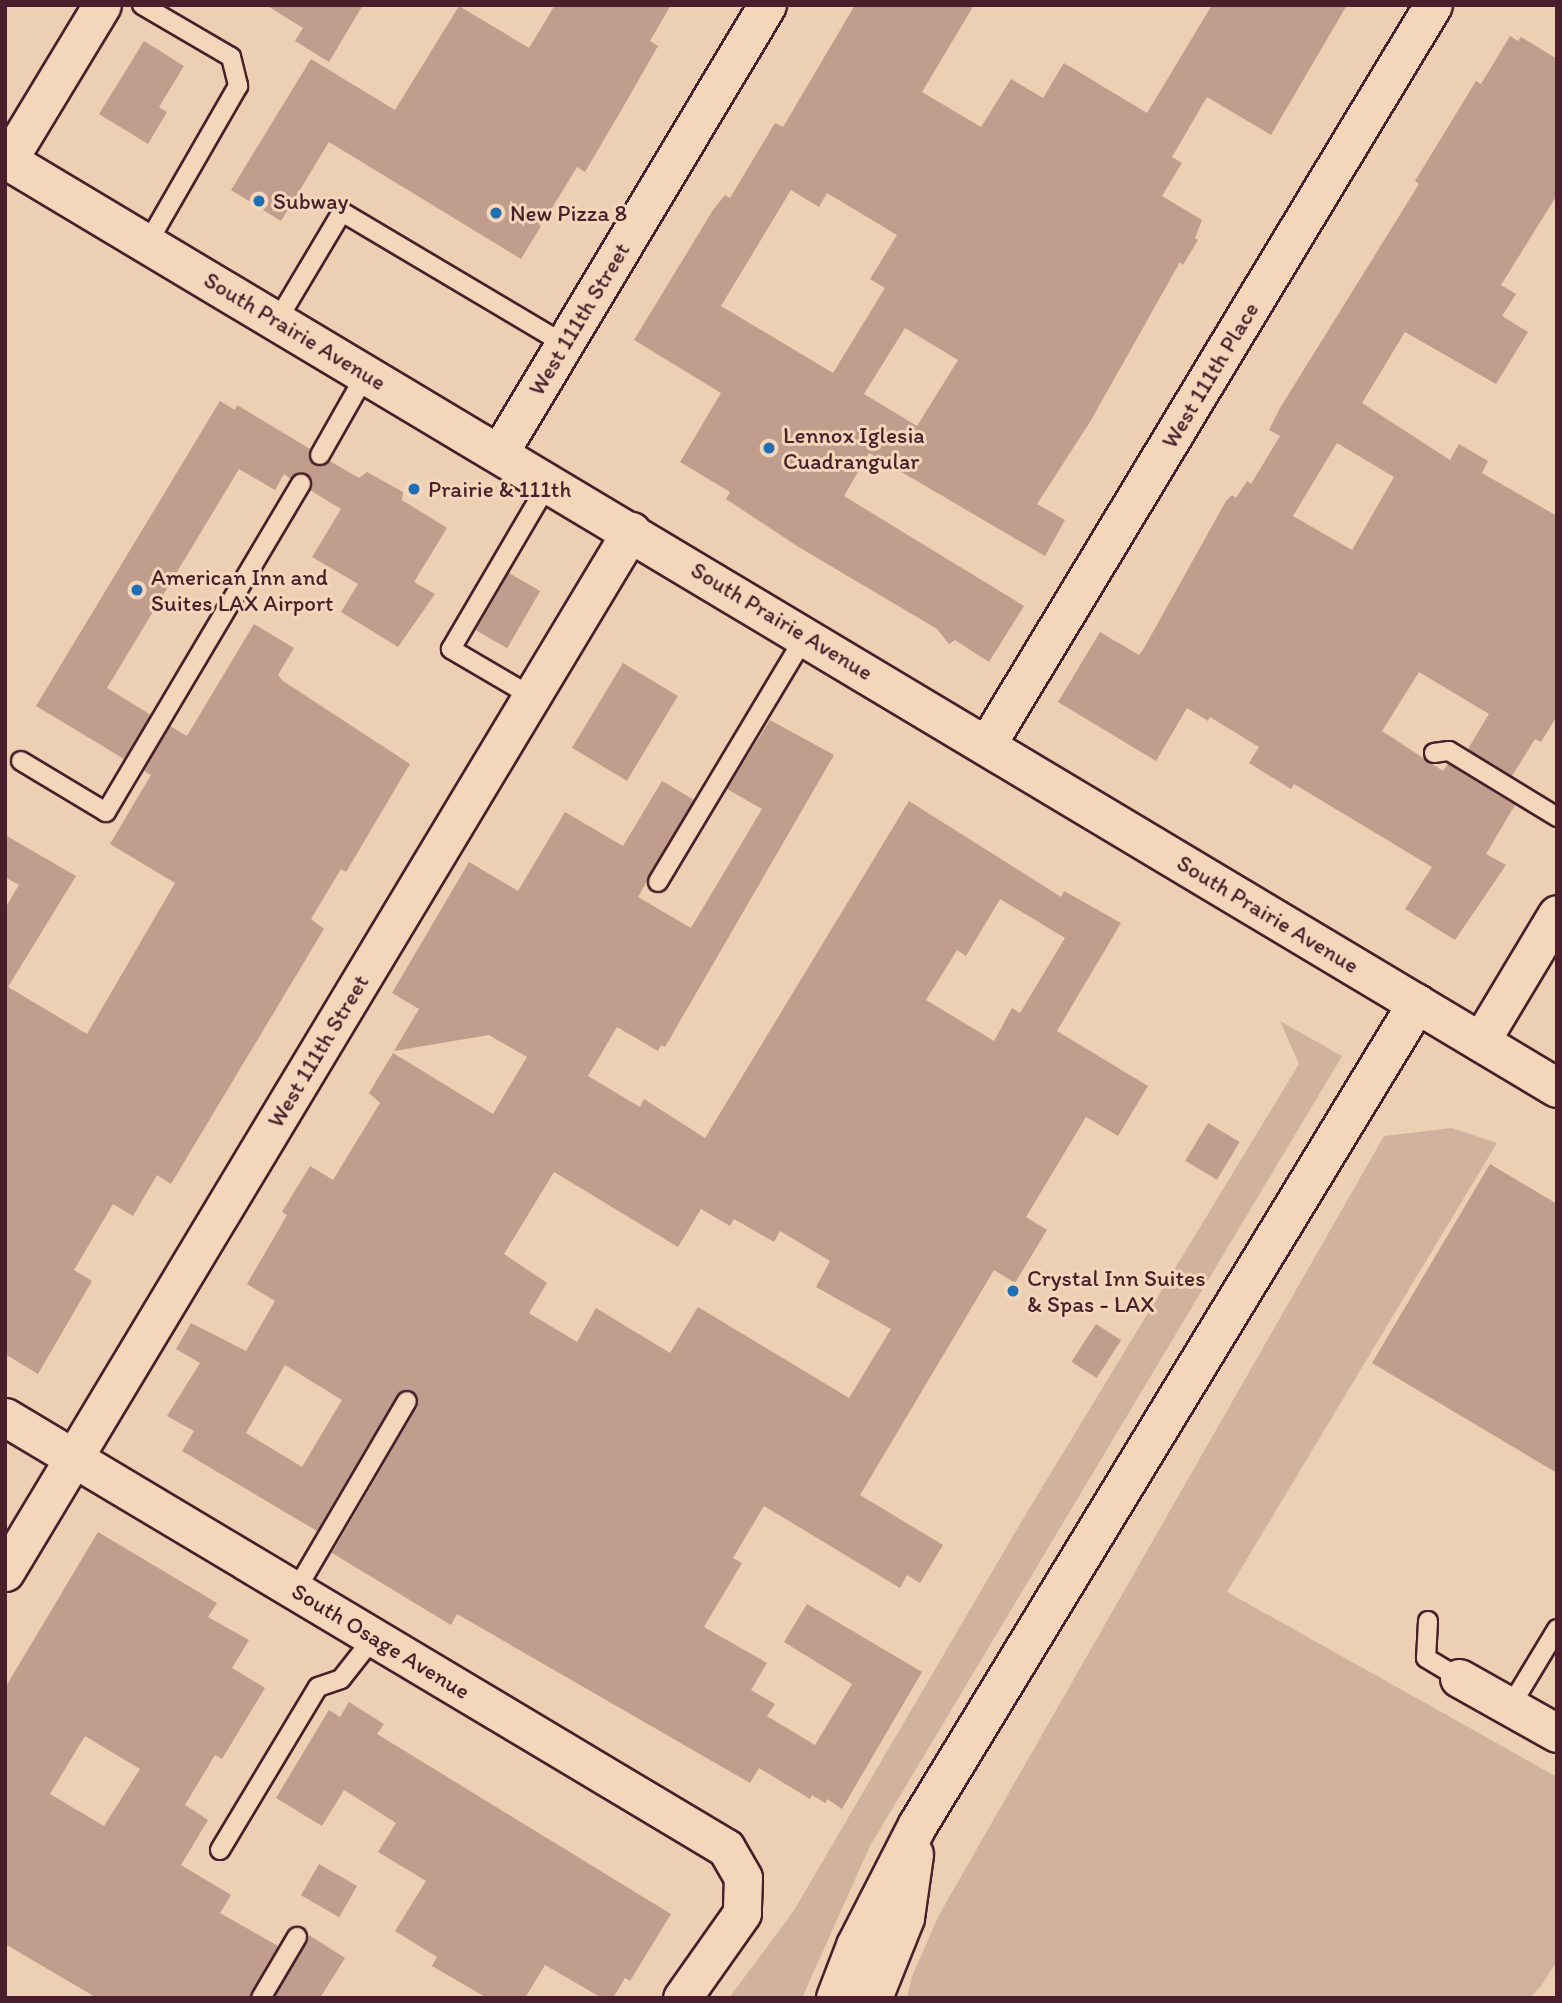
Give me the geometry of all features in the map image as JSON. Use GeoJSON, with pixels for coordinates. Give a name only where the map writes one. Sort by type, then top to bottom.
{"type":"FeatureCollection","features":[{"type":"Feature","properties":{"kind":"main road","name":"South Prairie Avenue"},"geometry":{"type":"LineString","coordinates":[[6,161],[631,531],[1557,1088]]}},
{"type":"Feature","properties":{"kind":"main road"},"geometry":{"type":"LineString","coordinates":[[836,1998],[856,1945],[918,1825],[1417,1004]]}},
{"type":"Feature","properties":{"kind":"main road"},"geometry":{"type":"LineString","coordinates":[[873,1998],[905,1918],[918,1825]]}},
{"type":"Feature","properties":{"kind":"street"},"geometry":{"type":"LineString","coordinates":[[6,161],[102,5]]}},
{"type":"Feature","properties":{"kind":"street","name":"West 111th Street"},"geometry":{"type":"LineString","coordinates":[[499,453],[767,5]]}},
{"type":"Feature","properties":{"kind":"street","name":"West 111th Place"},"geometry":{"type":"LineString","coordinates":[[987,744],[1433,5]]}},
{"type":"Feature","properties":{"kind":"street","name":"West 111th Street"},"geometry":{"type":"LineString","coordinates":[[5,1572],[631,531]]}},
{"type":"Feature","properties":{"kind":"street"},"geometry":{"type":"LineString","coordinates":[[1480,1042],[1557,914]]}},
{"type":"Feature","properties":{"kind":"street","name":"South Osage Avenue"},"geometry":{"type":"LineString","coordinates":[[5,1417],[726,1848],[743,1878],[742,1913],[682,1998]]}},
{"type":"Feature","properties":{"kind":"street"},"geometry":{"type":"LineString","coordinates":[[1459,1678],[1557,1733]]}},
{"type":"Feature","properties":{"kind":"lane"},"geometry":{"type":"LineString","coordinates":[[142,5],[230,57],[238,86],[147,244]]}},
{"type":"Feature","properties":{"kind":"lane"},"geometry":{"type":"LineString","coordinates":[[277,321],[342,212],[564,344]]}},
{"type":"Feature","properties":{"kind":"lane"},"geometry":{"type":"LineString","coordinates":[[320,455],[366,374]]}},
{"type":"Feature","properties":{"kind":"lane"},"geometry":{"type":"LineString","coordinates":[[531,696],[451,649],[549,482]]}},
{"type":"Feature","properties":{"kind":"lane"},"geometry":{"type":"LineString","coordinates":[[21,761],[106,812],[301,484]]}},
{"type":"Feature","properties":{"kind":"lane"},"geometry":{"type":"LineString","coordinates":[[658,883],[805,636]]}},
{"type":"Feature","properties":{"kind":"lane"},"geometry":{"type":"LineString","coordinates":[[1434,753],[1449,751],[1557,817]]}},
{"type":"Feature","properties":{"kind":"lane"},"geometry":{"type":"LineString","coordinates":[[296,1590],[407,1401]]}},
{"type":"Feature","properties":{"kind":"lane"},"geometry":{"type":"LineString","coordinates":[[1429,1621],[1426,1658],[1459,1678]]}},
{"type":"Feature","properties":{"kind":"lane"},"geometry":{"type":"LineString","coordinates":[[1510,1707],[1557,1629]]}},
{"type":"Feature","properties":{"kind":"lane"},"geometry":{"type":"LineString","coordinates":[[220,1850],[318,1687],[341,1679],[374,1637]]}},
{"type":"Feature","properties":{"kind":"lane"},"geometry":{"type":"LineString","coordinates":[[261,1998],[297,1937]]}},
{"type":"Feature","properties":{"kind":"shaded area"},"geometry":{"type":"Polygon","coordinates":[[[1280,1021],[1342,1056],[870,1846],[802,1998],[729,1998],[793,1912],[1023,1519],[1299,1064],[1280,1021]]]}},
{"type":"Feature","properties":{"kind":"shaded area"},"geometry":{"type":"Polygon","coordinates":[[[1452,1128],[1497,1143],[1227,1592],[1557,1777],[1557,1961],[1530,1998],[907,1998],[912,1976],[939,1915],[1384,1136],[1452,1128]]]}},
{"type":"Feature","properties":{"kind":"building"},"geometry":{"type":"Polygon","coordinates":[[[266,5],[363,5],[329,62],[295,41],[303,28],[266,5]]]}},
{"type":"Feature","properties":{"kind":"building"},"geometry":{"type":"Polygon","coordinates":[[[555,5],[671,5],[650,41],[658,46],[585,172],[577,167],[521,259],[329,142],[281,221],[231,190],[311,59],[395,110],[459,6],[529,48],[555,5]]]}},
{"type":"Feature","properties":{"kind":"building"},"geometry":{"type":"Polygon","coordinates":[[[855,5],[974,5],[922,92],[981,127],[1011,79],[1043,98],[1064,63],[1147,113],[1212,5],[1347,5],[1271,135],[1207,97],[1172,157],[1182,163],[1162,196],[1202,220],[1195,238],[1198,240],[1183,265],[1180,262],[1090,422],[1037,504],[1065,520],[1045,556],[869,453],[844,496],[1024,606],[989,662],[955,640],[949,644],[937,629],[797,546],[726,499],[730,492],[680,462],[721,393],[634,340],[713,210],[725,195],[730,198],[775,123],[783,127],[855,5]],[[791,190],[721,306],[833,373],[885,288],[870,279],[897,235],[827,193],[819,207],[791,190]],[[905,328],[864,394],[917,426],[958,360],[905,328]]]}},
{"type":"Feature","properties":{"kind":"building"},"geometry":{"type":"Polygon","coordinates":[[[1510,36],[1518,41],[1521,37],[1557,59],[1557,195],[1501,285],[1516,294],[1502,316],[1528,332],[1496,384],[1405,332],[1362,403],[1450,460],[1459,444],[1488,461],[1482,473],[1557,516],[1557,716],[1541,742],[1535,739],[1512,776],[1468,749],[1489,714],[1419,672],[1382,731],[1443,771],[1448,764],[1515,805],[1486,854],[1506,865],[1455,940],[1405,909],[1432,867],[1294,784],[1291,789],[1249,763],[1259,747],[1210,717],[1208,721],[1187,708],[1156,761],[1058,702],[1100,632],[1139,655],[1144,648],[1226,501],[1232,495],[1236,498],[1247,481],[1251,484],[1280,436],[1269,430],[1280,408],[1419,184],[1415,181],[1476,81],[1481,84],[1510,36]],[[1337,443],[1293,516],[1352,550],[1394,477],[1337,443]]]}},
{"type":"Feature","properties":{"kind":"building"},"geometry":{"type":"Polygon","coordinates":[[[144,41],[184,66],[159,107],[167,112],[148,144],[99,114],[144,41]]]}},
{"type":"Feature","properties":{"kind":"building","name":"American Inn and Suites LAX Airport"},"geometry":{"type":"Polygon","coordinates":[[[220,401],[235,410],[237,405],[310,449],[310,460],[315,465],[330,461],[359,478],[367,472],[403,492],[402,500],[447,528],[414,582],[435,594],[398,647],[341,612],[358,584],[312,557],[341,509],[310,490],[311,479],[306,474],[291,479],[284,474],[275,490],[239,469],[107,688],[151,715],[124,759],[36,706],[220,401]]]}},
{"type":"Feature","properties":{"kind":"building"},"geometry":{"type":"Polygon","coordinates":[[[509,573],[540,591],[507,648],[476,630],[509,573]]]}},
{"type":"Feature","properties":{"kind":"building"},"geometry":{"type":"Polygon","coordinates":[[[254,624],[294,648],[278,675],[283,681],[410,764],[346,872],[341,869],[311,919],[324,929],[171,1184],[157,1175],[133,1216],[113,1204],[74,1270],[92,1281],[38,1374],[5,1354],[5,908],[19,885],[5,877],[5,835],[76,876],[8,987],[87,1034],[175,883],[110,844],[151,775],[144,771],[170,726],[187,736],[254,624]]]}},
{"type":"Feature","properties":{"kind":"building"},"geometry":{"type":"Polygon","coordinates":[[[623,663],[678,696],[627,781],[572,748],[623,663]]]}},
{"type":"Feature","properties":{"kind":"building"},"geometry":{"type":"Polygon","coordinates":[[[770,720],[834,755],[665,1047],[661,1045],[658,1051],[617,1027],[588,1076],[640,1107],[644,1099],[705,1138],[909,801],[1061,897],[1064,891],[1121,923],[1057,1031],[1148,1086],[1118,1136],[1086,1117],[1026,1217],[1047,1230],[1015,1283],[994,1270],[860,1495],[943,1545],[920,1583],[907,1575],[900,1588],[764,1506],[733,1558],[742,1563],[704,1627],[767,1663],[751,1690],[775,1704],[767,1716],[815,1745],[852,1684],[784,1642],[807,1604],[922,1672],[842,1809],[827,1799],[825,1803],[812,1795],[810,1799],[759,1768],[750,1783],[457,1614],[451,1625],[332,1553],[417,1407],[412,1391],[397,1395],[317,1531],[182,1451],[194,1431],[167,1416],[200,1363],[176,1349],[191,1323],[246,1351],[275,1301],[247,1284],[287,1215],[282,1212],[310,1166],[333,1180],[380,1103],[369,1093],[393,1053],[493,1114],[527,1057],[489,1035],[394,1051],[419,1009],[392,993],[469,862],[518,891],[565,812],[623,846],[662,781],[694,800],[638,897],[691,928],[762,809],[727,789],[770,720]],[[1000,899],[966,956],[957,950],[926,1000],[994,1041],[1012,1008],[1020,1013],[1065,938],[1000,899]],[[554,1172],[504,1254],[547,1283],[529,1313],[577,1342],[596,1308],[670,1353],[698,1307],[849,1398],[891,1329],[816,1287],[830,1261],[780,1231],[774,1242],[734,1219],[730,1226],[701,1209],[678,1247],[554,1172]],[[285,1365],[246,1433],[302,1467],[342,1400],[285,1365]]]}},
{"type":"Feature","properties":{"kind":"building"},"geometry":{"type":"Polygon","coordinates":[[[1208,1123],[1240,1142],[1217,1180],[1185,1161],[1208,1123]]]}},
{"type":"Feature","properties":{"kind":"building"},"geometry":{"type":"Polygon","coordinates":[[[1490,1164],[1557,1204],[1557,1473],[1372,1363],[1490,1164]]]}},
{"type":"Feature","properties":{"kind":"building"},"geometry":{"type":"Polygon","coordinates":[[[1096,1324],[1121,1340],[1097,1378],[1071,1362],[1096,1324]]]}},
{"type":"Feature","properties":{"kind":"building"},"geometry":{"type":"Polygon","coordinates":[[[98,1532],[217,1603],[208,1617],[249,1640],[232,1668],[265,1688],[222,1759],[215,1755],[185,1805],[208,1820],[181,1865],[231,1895],[220,1913],[278,1946],[250,1998],[97,1998],[5,1944],[5,1688],[98,1532]],[[85,1736],[50,1794],[104,1826],[140,1769],[85,1736]]]}},
{"type":"Feature","properties":{"kind":"building"},"geometry":{"type":"Polygon","coordinates":[[[349,1702],[384,1724],[377,1734],[671,1914],[630,1981],[625,1978],[613,1998],[602,1998],[545,1965],[525,1998],[487,1998],[432,1966],[437,1957],[395,1931],[426,1881],[378,1852],[396,1823],[344,1790],[322,1826],[276,1798],[329,1710],[340,1717],[349,1702]]]}},
{"type":"Feature","properties":{"kind":"building"},"geometry":{"type":"Polygon","coordinates":[[[319,1864],[357,1886],[339,1917],[301,1895],[319,1864]]]}},
{"type":"Feature","properties":{"kind":"building"},"geometry":{"type":"Polygon","coordinates":[[[309,1935],[345,1958],[320,1998],[274,1998],[309,1935]]]}},
{"type":"Feature","properties":{"kind":"place","name":"Subway"},"geometry":{"type":"Point","coordinates":[259,201]}},
{"type":"Feature","properties":{"kind":"place","name":"New Pizza 8"},"geometry":{"type":"Point","coordinates":[496,213]}},
{"type":"Feature","properties":{"kind":"place","name":"Lennox Iglesia Cuadrangular"},"geometry":{"type":"Point","coordinates":[769,448]}},
{"type":"Feature","properties":{"kind":"place","name":"Prairie & 111th"},"geometry":{"type":"Point","coordinates":[414,489]}},
{"type":"Feature","properties":{"kind":"place","name":"American Inn and Suites LAX Airport"},"geometry":{"type":"Point","coordinates":[137,590]}},
{"type":"Feature","properties":{"kind":"place","name":"Crystal Inn Suites & Spas - LAX"},"geometry":{"type":"Point","coordinates":[1013,1291]}}]}
